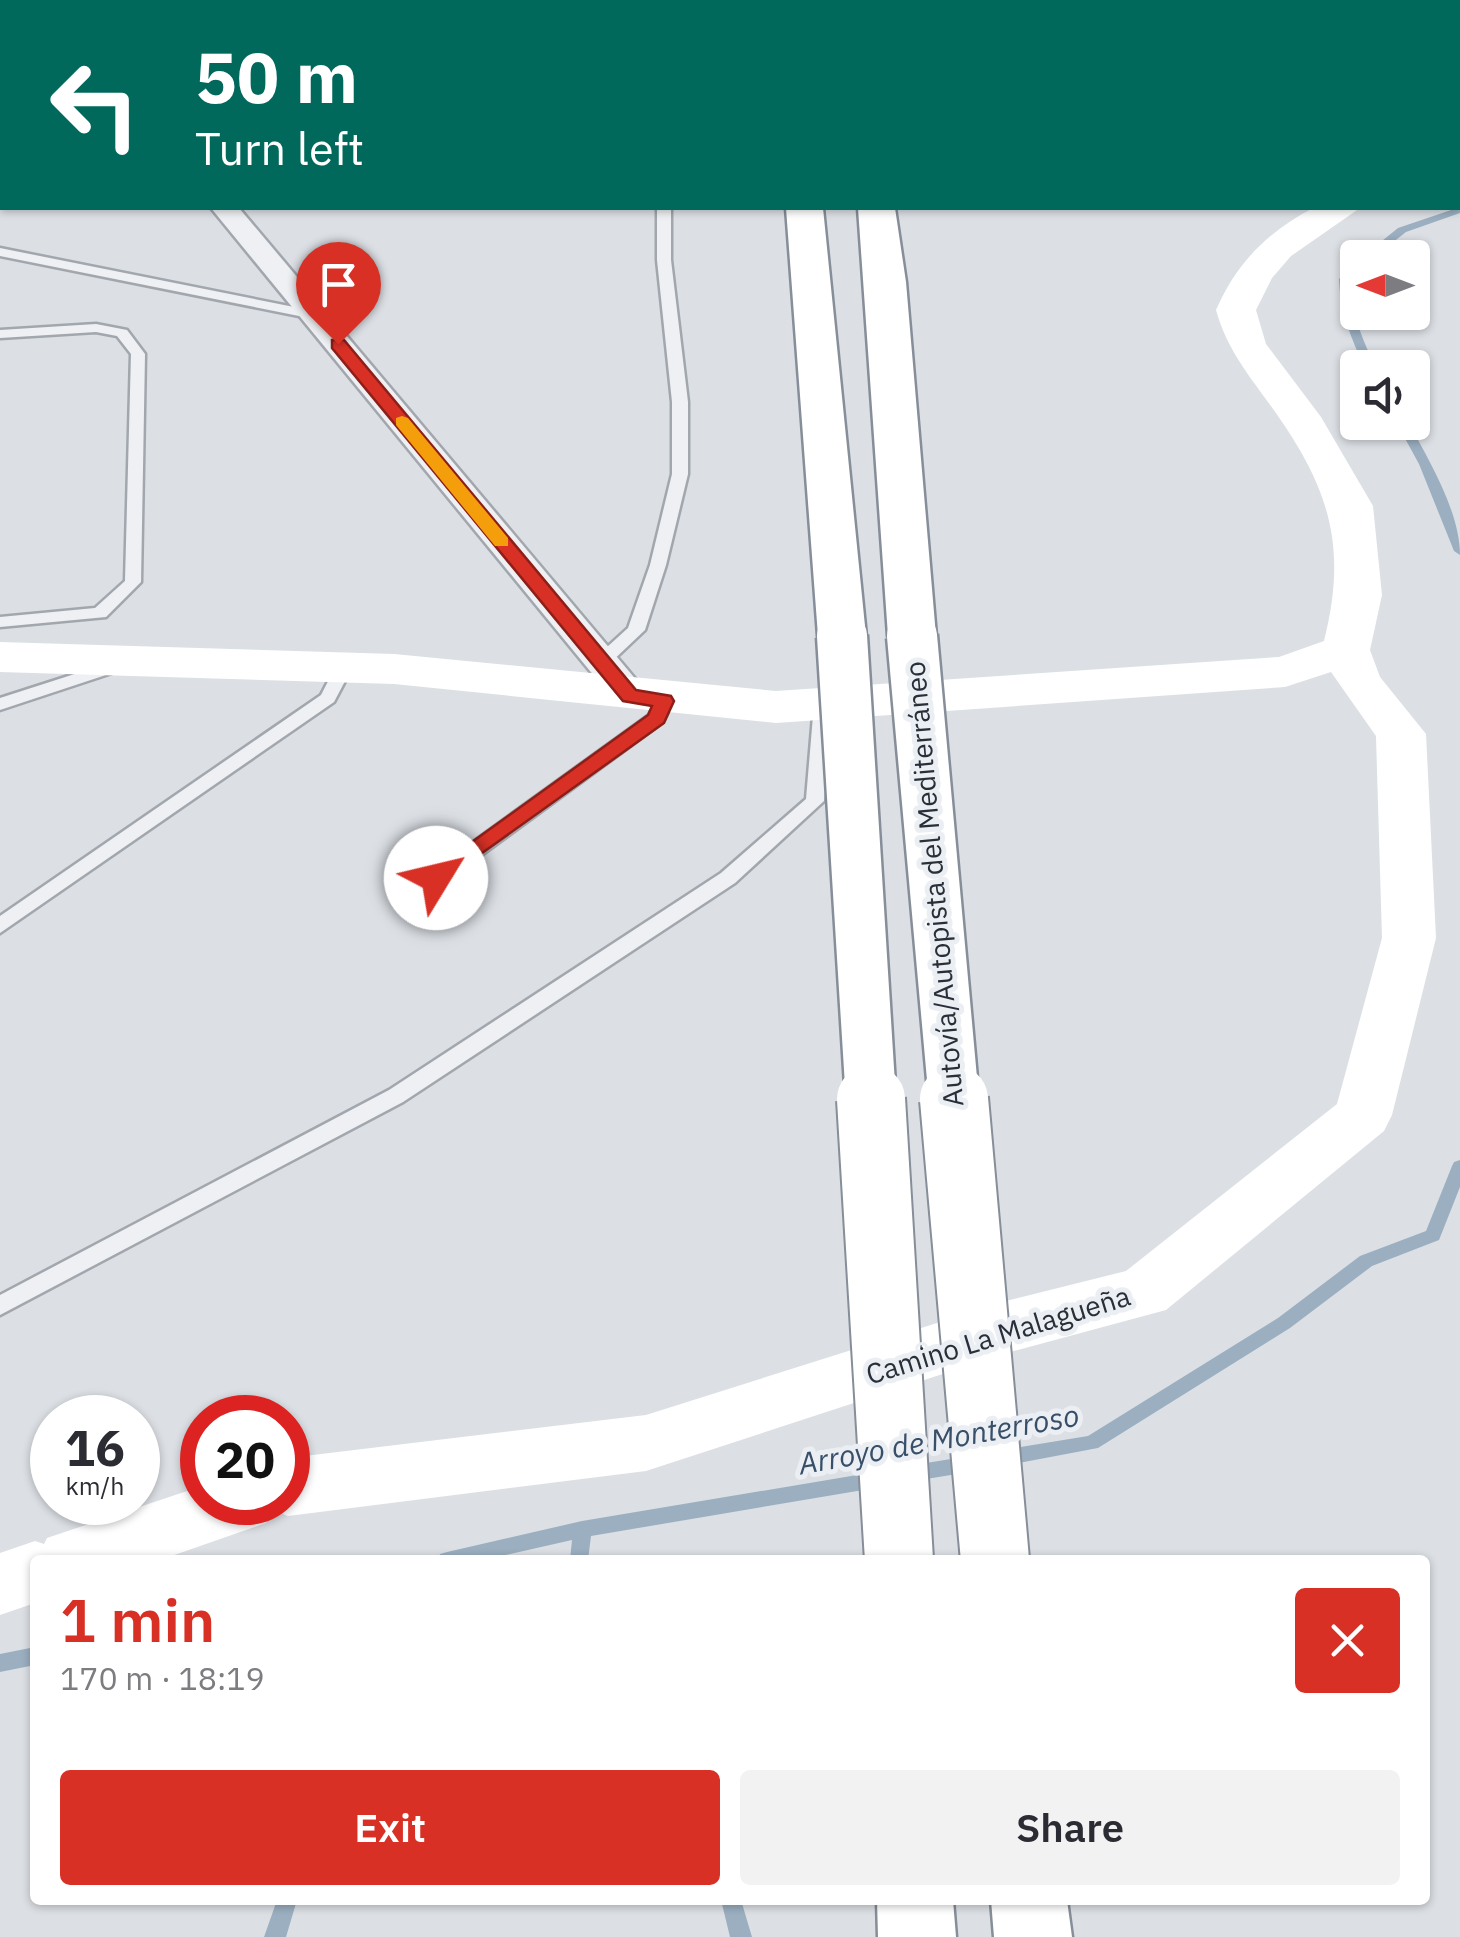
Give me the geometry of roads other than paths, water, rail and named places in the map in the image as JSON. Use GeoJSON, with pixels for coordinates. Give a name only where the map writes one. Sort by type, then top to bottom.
{"type":"FeatureCollection","features":[{"type":"Feature","properties":{"kind":"main road"},"geometry":{"type":"LineString","coordinates":[[804,210],[842,636],[899,1555]]}},
{"type":"Feature","properties":{"kind":"main road","name":"Autovía/Autopista del Mediterráneo"},"geometry":{"type":"LineString","coordinates":[[876,210],[886,282],[912,636],[995,1555]]}},
{"type":"Feature","properties":{"kind":"main road"},"geometry":{"type":"LineString","coordinates":[[886,282],[903,210]]}},
{"type":"Feature","properties":{"kind":"main road"},"geometry":{"type":"LineString","coordinates":[[0,657],[218,658],[454,673],[632,686],[776,707],[1286,672],[1346,650],[1360,595],[1350,506],[1300,417],[1246,345],[1236,310],[1260,260],[1286,236],[1337,210]]}},
{"type":"Feature","properties":{"kind":"main road","name":"Camino La Malagueña"},"geometry":{"type":"LineString","coordinates":[[310,1485],[646,1443],[1010,1326],[1144,1292],[1362,1114],[1409,938],[1401,734],[1358,681],[1346,650]]}},
{"type":"Feature","properties":{"kind":"main road"},"geometry":{"type":"LineString","coordinates":[[85,1555],[180,1523]]}},
{"type":"Feature","properties":{"kind":"main road"},"geometry":{"type":"LineString","coordinates":[[0,1584],[30,1574]]}},
{"type":"Feature","properties":{"kind":"main road"},"geometry":{"type":"LineString","coordinates":[[916,1905],[917,1937]]}},
{"type":"Feature","properties":{"kind":"main road"},"geometry":{"type":"LineString","coordinates":[[1030,1905],[1033,1937]]}},
{"type":"Feature","properties":{"kind":"street"},"geometry":{"type":"LineString","coordinates":[[226,210],[632,686]]}},
{"type":"Feature","properties":{"kind":"lane"},"geometry":{"type":"LineString","coordinates":[[405,901],[657,718],[632,686],[636,630],[658,564],[680,474],[680,402],[664,260],[664,210]]}},
{"type":"Feature","properties":{"kind":"lane"},"geometry":{"type":"LineString","coordinates":[[0,252],[314,315]]}},
{"type":"Feature","properties":{"kind":"lane"},"geometry":{"type":"LineString","coordinates":[[0,334],[96,328],[122,333],[138,354],[133,582],[100,613],[0,622]]}},
{"type":"Feature","properties":{"kind":"lane"},"geometry":{"type":"LineString","coordinates":[[0,704],[126,659]]}},
{"type":"Feature","properties":{"kind":"lane"},"geometry":{"type":"LineString","coordinates":[[0,926],[328,698],[344,666]]}},
{"type":"Feature","properties":{"kind":"lane"},"geometry":{"type":"LineString","coordinates":[[0,1306],[396,1096],[728,878],[815,801],[823,704]]}},
{"type":"Feature","properties":{"kind":"waterway","name":"Arroyo de Monterroso"},"geometry":{"type":"LineString","coordinates":[[1389,240],[1402,230],[1460,210]]}},
{"type":"Feature","properties":{"kind":"waterway","name":"Arroyo de Monterroso"},"geometry":{"type":"LineString","coordinates":[[1354,330],[1362,350]]}},
{"type":"Feature","properties":{"kind":"waterway","name":"Arroyo de Monterroso"},"geometry":{"type":"LineString","coordinates":[[1412,440],[1460,551]]}},
{"type":"Feature","properties":{"kind":"waterway","name":"Arroyo de Monterroso"},"geometry":{"type":"LineString","coordinates":[[1002,1458],[1092,1443],[1284,1323],[1366,1261],[1433,1235],[1460,1166]]}},
{"type":"Feature","properties":{"kind":"waterway","name":"Arroyo de Monterroso"},"geometry":{"type":"LineString","coordinates":[[908,1474],[969,1464]]}},
{"type":"Feature","properties":{"kind":"waterway","name":"Arroyo de Monterroso"},"geometry":{"type":"LineString","coordinates":[[582,1529],[881,1479]]}},
{"type":"Feature","properties":{"kind":"waterway","name":"Arroyo de Monterroso"},"geometry":{"type":"LineString","coordinates":[[469,1555],[582,1529]]}},
{"type":"Feature","properties":{"kind":"waterway"},"geometry":{"type":"LineString","coordinates":[[579,1555],[582,1529]]}},
{"type":"Feature","properties":{"kind":"waterway","name":"Arroyo de Monterroso"},"geometry":{"type":"LineString","coordinates":[[0,1663],[30,1657]]}},
{"type":"Feature","properties":{"kind":"waterway"},"geometry":{"type":"LineString","coordinates":[[275,1937],[285,1905]]}},
{"type":"Feature","properties":{"kind":"waterway"},"geometry":{"type":"LineString","coordinates":[[732,1905],[741,1937]]}}]}
